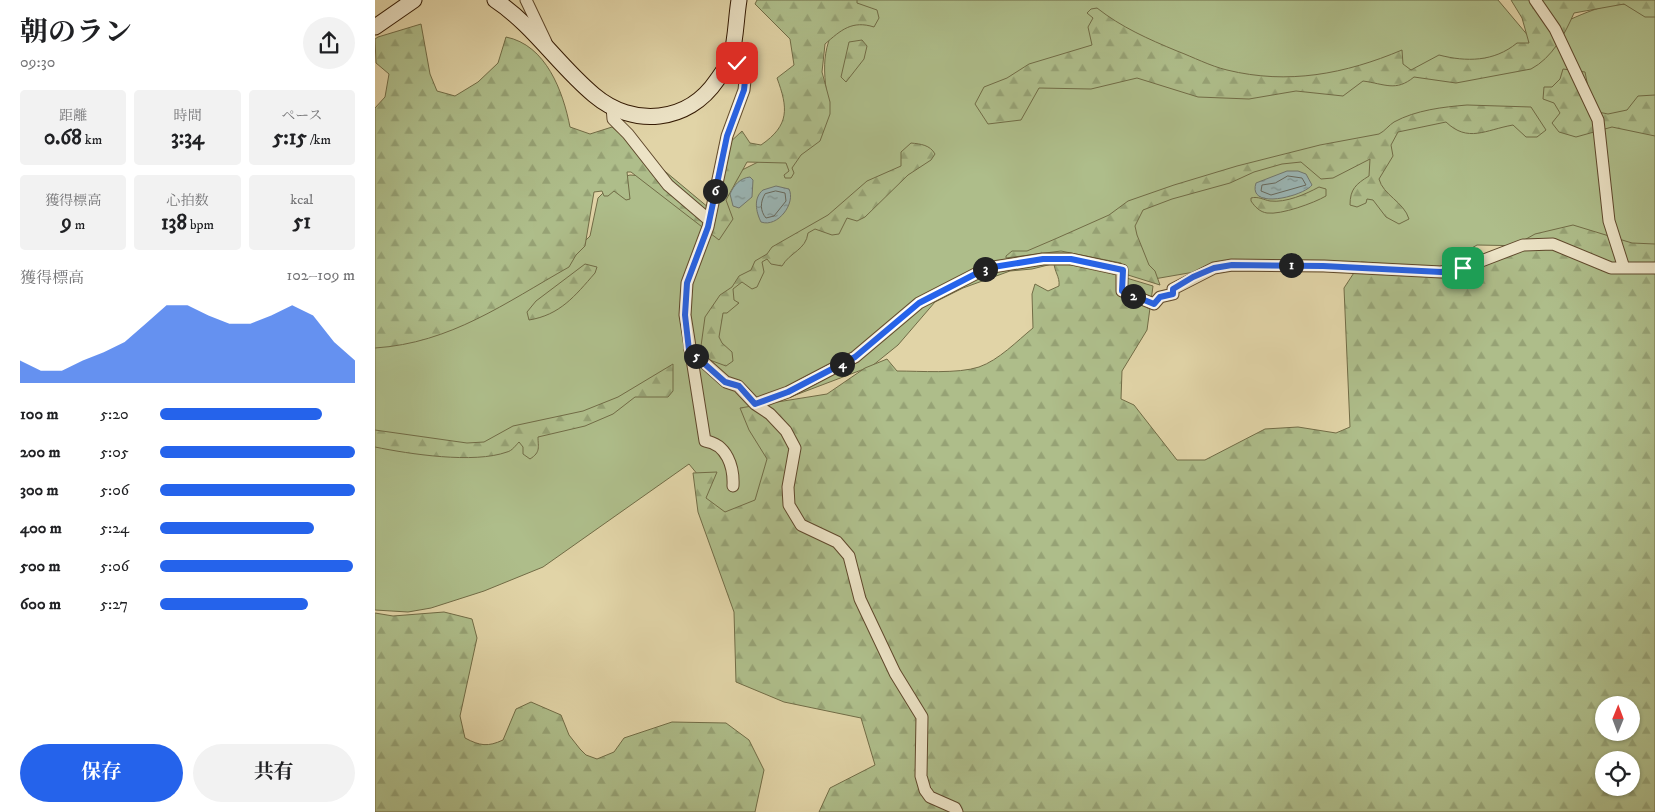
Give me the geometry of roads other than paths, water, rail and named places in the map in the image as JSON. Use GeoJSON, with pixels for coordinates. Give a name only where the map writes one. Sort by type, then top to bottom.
{"type":"FeatureCollection","features":[{"type":"Feature","properties":{"kind":"main road"},"geometry":{"type":"LineString","coordinates":[[375,27],[414,0]]}},
{"type":"Feature","properties":{"kind":"main road"},"geometry":{"type":"LineString","coordinates":[[495,0],[512,11],[594,96],[612,107],[636,115],[651,116],[665,116],[684,111],[711,89],[731,58],[739,0]]}},
{"type":"Feature","properties":{"kind":"street"},"geometry":{"type":"LineString","coordinates":[[526,0],[549,50]]}},
{"type":"Feature","properties":{"kind":"street"},"geometry":{"type":"LineString","coordinates":[[1535,0],[1555,29],[1598,120],[1609,222],[1624,268]]}},
{"type":"Feature","properties":{"kind":"street"},"geometry":{"type":"LineString","coordinates":[[731,58],[746,71],[744,90],[727,136],[709,220],[687,283],[685,315],[689,350],[705,441],[713,442],[729,458],[733,473],[733,486]]}},
{"type":"Feature","properties":{"kind":"street"},"geometry":{"type":"LineString","coordinates":[[612,107],[613,119],[628,134],[669,186],[709,220]]}},
{"type":"Feature","properties":{"kind":"street"},"geometry":{"type":"LineString","coordinates":[[755,404],[788,392],[855,357],[919,303],[987,268],[1013,263],[1043,259],[1071,259],[1123,270],[1122,291],[1154,304],[1160,297],[1173,294],[1173,289],[1193,277],[1214,268],[1232,265],[1323,266],[1441,272],[1463,268],[1523,245],[1553,244],[1611,268],[1655,268]]}},
{"type":"Feature","properties":{"kind":"street"},"geometry":{"type":"LineString","coordinates":[[689,350],[725,382],[739,386],[755,404],[770,414],[786,430],[795,448],[787,487],[789,505],[801,525],[837,542],[849,556],[860,599],[895,673],[922,717],[921,776],[925,790],[930,797],[955,808],[957,812]]}},
{"type":"Feature","properties":{"kind":"water"},"geometry":{"type":"Polygon","coordinates":[[[1287,171],[1298,171],[1306,174],[1312,185],[1299,193],[1278,199],[1260,197],[1255,192],[1256,183],[1287,171]]]}},
{"type":"Feature","properties":{"kind":"water"},"geometry":{"type":"Polygon","coordinates":[[[750,177],[753,180],[752,197],[739,208],[733,206],[730,194],[735,185],[740,180],[750,177]]]}},
{"type":"Feature","properties":{"kind":"water"},"geometry":{"type":"Polygon","coordinates":[[[776,186],[789,189],[791,195],[788,207],[774,221],[761,222],[757,210],[758,197],[763,190],[776,186]]]}}]}
